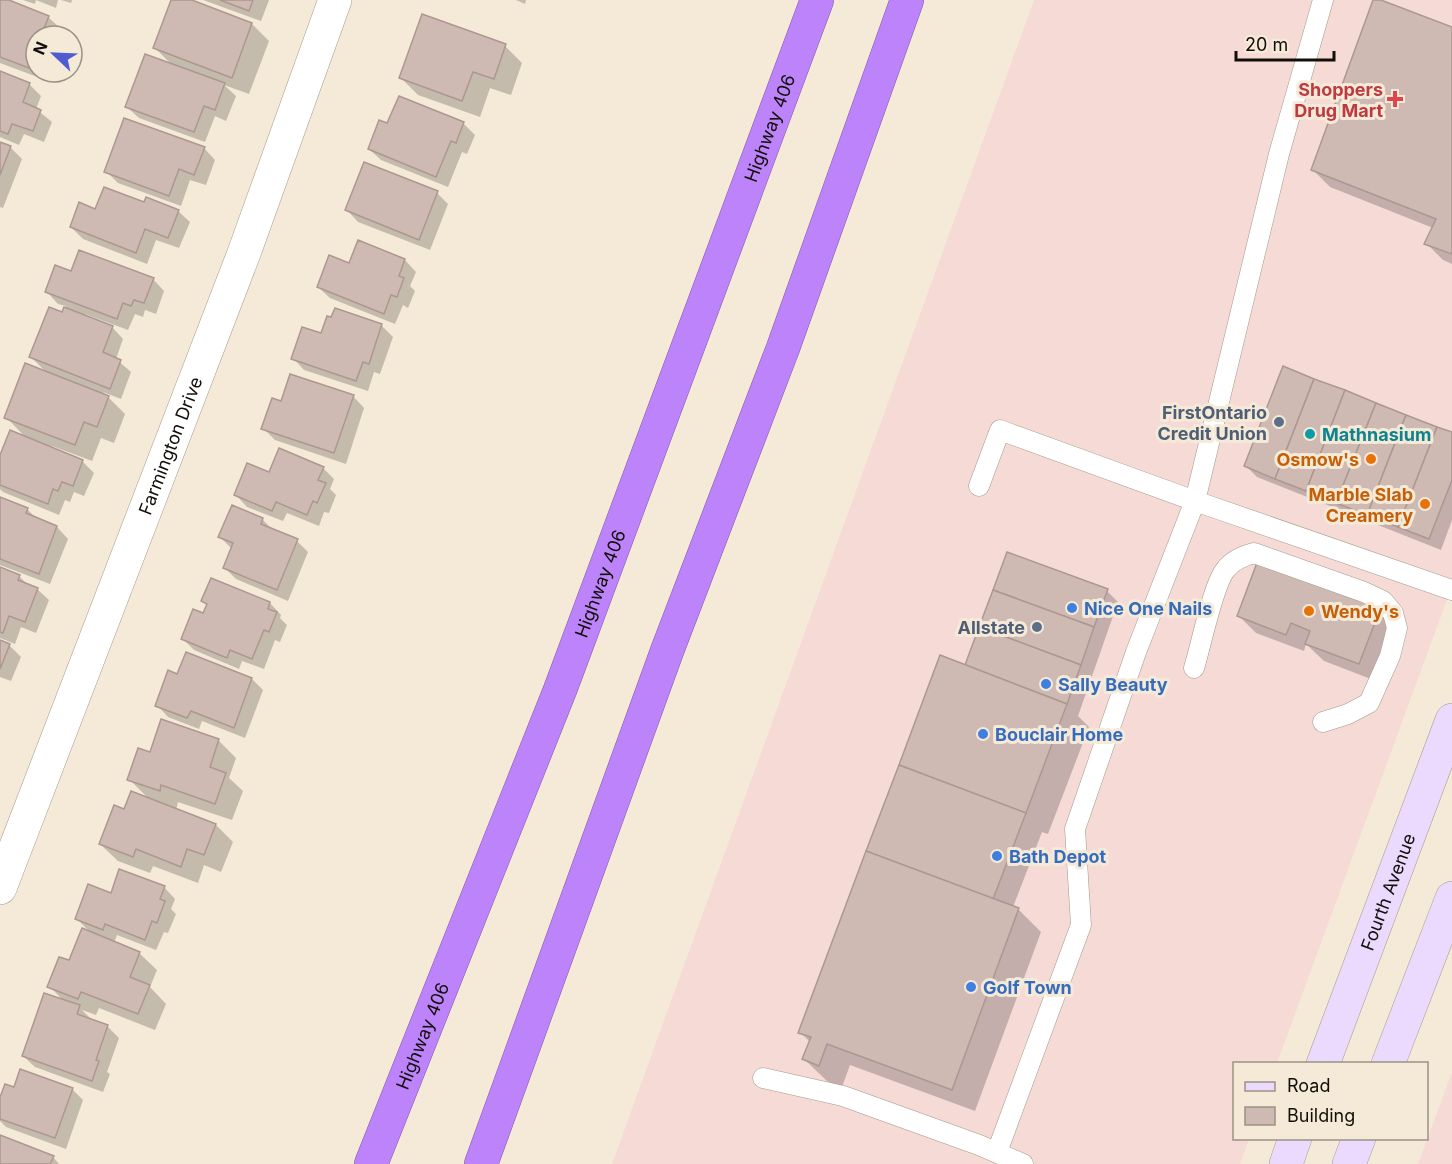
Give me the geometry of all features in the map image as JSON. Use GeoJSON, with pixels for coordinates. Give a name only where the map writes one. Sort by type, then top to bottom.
{"type":"FeatureCollection","features":[{"type":"Feature","properties":{"kind":"highway","name":"Highway 406"},"geometry":{"type":"LineString","coordinates":[[371,1164],[560,690],[817,0]]}},
{"type":"Feature","properties":{"kind":"highway"},"geometry":{"type":"LineString","coordinates":[[481,1164],[667,651],[783,348],[907,0]]}},
{"type":"Feature","properties":{"kind":"main road","name":"Fourth Avenue"},"geometry":{"type":"LineString","coordinates":[[1324,1062],[1452,720]]}},
{"type":"Feature","properties":{"kind":"main road"},"geometry":{"type":"LineString","coordinates":[[1389,1062],[1452,898]]}},
{"type":"Feature","properties":{"kind":"main road"},"geometry":{"type":"LineString","coordinates":[[1286,1164],[1294,1140]]}},
{"type":"Feature","properties":{"kind":"main road"},"geometry":{"type":"LineString","coordinates":[[1349,1164],[1358,1140]]}},
{"type":"Feature","properties":{"kind":"street","name":"Farmington Drive"},"geometry":{"type":"LineString","coordinates":[[0,888],[244,253],[335,0]]}},
{"type":"Feature","properties":{"kind":"lane"},"geometry":{"type":"LineString","coordinates":[[996,1152],[1081,925],[1075,829],[1136,652],[1195,501],[1279,154],[1323,0]]}},
{"type":"Feature","properties":{"kind":"lane"},"geometry":{"type":"LineString","coordinates":[[979,486],[1000,430],[1195,501],[1452,590]]}},
{"type":"Feature","properties":{"kind":"lane"},"geometry":{"type":"LineString","coordinates":[[1194,668],[1220,578],[1233,562],[1242,556],[1254,553],[1364,592],[1383,602],[1393,613],[1396,628],[1390,656],[1369,703],[1348,714],[1323,722]]}},
{"type":"Feature","properties":{"kind":"lane"},"geometry":{"type":"LineString","coordinates":[[763,1078],[843,1096],[1023,1164]]}},
{"type":"Feature","properties":{"kind":"shaded area"},"geometry":{"type":"Polygon","coordinates":[[[1034,0],[1452,0],[1452,586],[1277,1062],[1233,1062],[1233,1140],[1249,1140],[1240,1164],[612,1164],[1034,0]]]}},
{"type":"Feature","properties":{"kind":"shaded area"},"geometry":{"type":"Polygon","coordinates":[[[1452,1072],[1452,1164],[1418,1164],[1452,1072]]]}},
{"type":"Feature","properties":{"kind":"building"},"geometry":{"type":"Polygon","coordinates":[[[0,0],[9,0],[49,16],[46,24],[24,24],[24,66],[0,57],[0,0]]]}},
{"type":"Feature","properties":{"kind":"building"},"geometry":{"type":"Polygon","coordinates":[[[171,0],[192,0],[252,23],[232,78],[153,48],[171,0]]]}},
{"type":"Feature","properties":{"kind":"building"},"geometry":{"type":"Polygon","coordinates":[[[220,0],[253,0],[249,11],[220,0]]]}},
{"type":"Feature","properties":{"kind":"building","name":"Shoppers Drug Mart"},"geometry":{"type":"Polygon","coordinates":[[[1373,0],[1381,0],[1452,27],[1452,254],[1424,244],[1436,219],[1311,170],[1373,0]]]}},
{"type":"Feature","properties":{"kind":"building"},"geometry":{"type":"Polygon","coordinates":[[[422,14],[506,44],[494,79],[473,72],[462,101],[399,78],[422,14]]]}},
{"type":"Feature","properties":{"kind":"building"},"geometry":{"type":"Polygon","coordinates":[[[145,54],[225,83],[215,110],[204,106],[194,132],[125,107],[145,54]]]}},
{"type":"Feature","properties":{"kind":"building"},"geometry":{"type":"Polygon","coordinates":[[[0,71],[24,81],[24,84],[30,84],[23,102],[41,110],[33,131],[12,124],[8,134],[0,131],[0,71]]]}},
{"type":"Feature","properties":{"kind":"building"},"geometry":{"type":"Polygon","coordinates":[[[399,96],[464,122],[456,143],[451,141],[436,177],[368,149],[379,120],[387,123],[399,96]]]}},
{"type":"Feature","properties":{"kind":"building"},"geometry":{"type":"Polygon","coordinates":[[[124,118],[205,147],[194,175],[179,169],[169,196],[104,172],[124,118]]]}},
{"type":"Feature","properties":{"kind":"building"},"geometry":{"type":"Polygon","coordinates":[[[0,142],[11,146],[0,175],[0,142]]]}},
{"type":"Feature","properties":{"kind":"building"},"geometry":{"type":"Polygon","coordinates":[[[364,162],[438,191],[419,240],[345,210],[364,162]]]}},
{"type":"Feature","properties":{"kind":"building"},"geometry":{"type":"Polygon","coordinates":[[[104,187],[144,202],[146,197],[179,210],[168,238],[145,229],[136,253],[70,227],[79,202],[95,209],[104,187]]]}},
{"type":"Feature","properties":{"kind":"building"},"geometry":{"type":"Polygon","coordinates":[[[358,240],[405,259],[399,276],[404,278],[397,297],[391,295],[384,314],[317,287],[329,255],[349,263],[358,240]]]}},
{"type":"Feature","properties":{"kind":"building"},"geometry":{"type":"Polygon","coordinates":[[[79,250],[154,278],[144,303],[134,300],[131,306],[123,303],[117,319],[45,292],[55,265],[71,271],[79,250]]]}},
{"type":"Feature","properties":{"kind":"building"},"geometry":{"type":"Polygon","coordinates":[[[49,307],[62,312],[64,307],[113,326],[103,352],[121,360],[110,389],[29,357],[49,307]]]}},
{"type":"Feature","properties":{"kind":"building"},"geometry":{"type":"Polygon","coordinates":[[[335,308],[382,324],[369,364],[363,362],[356,381],[291,359],[302,327],[321,333],[327,316],[331,317],[335,308]]]}},
{"type":"Feature","properties":{"kind":"building"},"geometry":{"type":"Polygon","coordinates":[[[25,363],[109,396],[97,427],[84,422],[75,445],[4,418],[25,363]]]}},
{"type":"Feature","properties":{"kind":"building","name":"FirstOntario Credit Union"},"geometry":{"type":"Polygon","coordinates":[[[1283,366],[1314,379],[1275,479],[1244,466],[1283,366]]]}},
{"type":"Feature","properties":{"kind":"building"},"geometry":{"type":"Polygon","coordinates":[[[290,374],[354,395],[334,453],[261,429],[272,398],[281,401],[290,374]]]}},
{"type":"Feature","properties":{"kind":"building","name":"Mathnasium"},"geometry":{"type":"Polygon","coordinates":[[[1314,379],[1345,390],[1306,491],[1275,479],[1314,379]]]}},
{"type":"Feature","properties":{"kind":"building"},"geometry":{"type":"Polygon","coordinates":[[[1345,390],[1376,403],[1336,503],[1306,491],[1345,390]]]}},
{"type":"Feature","properties":{"kind":"building","name":"Osmow's"},"geometry":{"type":"Polygon","coordinates":[[[1376,403],[1406,415],[1367,515],[1336,503],[1376,403]]]}},
{"type":"Feature","properties":{"kind":"building"},"geometry":{"type":"Polygon","coordinates":[[[1406,415],[1437,427],[1398,527],[1367,515],[1406,415]]]}},
{"type":"Feature","properties":{"kind":"building","name":"Marble Slab Creamery"},"geometry":{"type":"Polygon","coordinates":[[[1437,427],[1452,432],[1452,480],[1429,539],[1398,527],[1437,427]]]}},
{"type":"Feature","properties":{"kind":"building"},"geometry":{"type":"Polygon","coordinates":[[[10,430],[83,460],[73,486],[62,482],[58,491],[53,489],[48,504],[0,485],[0,455],[10,430]]]}},
{"type":"Feature","properties":{"kind":"building"},"geometry":{"type":"Polygon","coordinates":[[[279,448],[324,467],[318,480],[326,483],[317,503],[313,501],[307,515],[276,502],[272,511],[234,495],[247,463],[269,472],[279,448]]]}},
{"type":"Feature","properties":{"kind":"building"},"geometry":{"type":"Polygon","coordinates":[[[0,497],[28,508],[26,513],[57,526],[39,574],[0,559],[0,497]]]}},
{"type":"Feature","properties":{"kind":"building"},"geometry":{"type":"Polygon","coordinates":[[[232,505],[263,518],[261,524],[298,539],[277,590],[223,568],[233,543],[218,537],[232,505]]]}},
{"type":"Feature","properties":{"kind":"building","name":"Nice One Nails"},"geometry":{"type":"Polygon","coordinates":[[[1007,552],[1108,589],[1094,627],[993,590],[1007,552]]]}},
{"type":"Feature","properties":{"kind":"building","name":"Wendy's"},"geometry":{"type":"Polygon","coordinates":[[[1258,560],[1381,607],[1359,664],[1305,644],[1310,631],[1291,623],[1286,635],[1237,616],[1258,560]]]}},
{"type":"Feature","properties":{"kind":"building"},"geometry":{"type":"Polygon","coordinates":[[[0,567],[20,575],[18,580],[38,588],[25,622],[9,616],[3,633],[0,632],[0,567]]]}},
{"type":"Feature","properties":{"kind":"building"},"geometry":{"type":"Polygon","coordinates":[[[211,578],[270,602],[268,609],[277,612],[269,632],[264,630],[252,659],[230,650],[227,658],[181,639],[193,609],[203,613],[207,604],[201,601],[211,578]]]}},
{"type":"Feature","properties":{"kind":"building","name":"Allstate"},"geometry":{"type":"Polygon","coordinates":[[[993,590],[1094,627],[1081,665],[979,627],[993,590]]]}},
{"type":"Feature","properties":{"kind":"building","name":"Sally Beauty"},"geometry":{"type":"Polygon","coordinates":[[[979,627],[1081,665],[1067,704],[965,665],[979,627]]]}},
{"type":"Feature","properties":{"kind":"building"},"geometry":{"type":"Polygon","coordinates":[[[0,640],[10,644],[0,669],[0,640]]]}},
{"type":"Feature","properties":{"kind":"building"},"geometry":{"type":"Polygon","coordinates":[[[186,652],[252,678],[234,728],[191,711],[187,718],[155,706],[168,670],[177,674],[186,652]]]}},
{"type":"Feature","properties":{"kind":"building","name":"Bouclair Home"},"geometry":{"type":"Polygon","coordinates":[[[940,655],[1067,704],[1026,813],[899,765],[940,655]]]}},
{"type":"Feature","properties":{"kind":"building"},"geometry":{"type":"Polygon","coordinates":[[[161,719],[219,739],[210,767],[226,773],[215,804],[161,785],[160,791],[127,780],[138,748],[150,752],[161,719]]]}},
{"type":"Feature","properties":{"kind":"building"},"geometry":{"type":"Polygon","coordinates":[[[899,765],[1026,813],[993,899],[866,851],[899,765]]]}},
{"type":"Feature","properties":{"kind":"building"},"geometry":{"type":"Polygon","coordinates":[[[131,791],[216,824],[204,855],[187,849],[181,867],[136,849],[133,857],[99,844],[114,805],[124,809],[131,791]]]}},
{"type":"Feature","properties":{"kind":"building"},"geometry":{"type":"Polygon","coordinates":[[[866,851],[1019,908],[952,1090],[827,1044],[819,1066],[802,1059],[811,1037],[798,1033],[866,851]]]}},
{"type":"Feature","properties":{"kind":"building"},"geometry":{"type":"Polygon","coordinates":[[[119,869],[165,886],[160,899],[165,901],[157,923],[152,921],[145,940],[105,924],[103,930],[75,919],[88,884],[111,893],[119,869]]]}},
{"type":"Feature","properties":{"kind":"building"},"geometry":{"type":"Polygon","coordinates":[[[82,928],[140,952],[130,977],[150,985],[138,1014],[81,992],[78,999],[47,987],[59,957],[69,960],[82,928]]]}},
{"type":"Feature","properties":{"kind":"building"},"geometry":{"type":"Polygon","coordinates":[[[44,993],[80,1005],[77,1014],[108,1025],[96,1060],[99,1061],[92,1081],[22,1056],[44,993]]]}},
{"type":"Feature","properties":{"kind":"building"},"geometry":{"type":"Polygon","coordinates":[[[20,1069],[73,1088],[55,1138],[0,1119],[0,1097],[5,1084],[14,1087],[20,1069]]]}},
{"type":"Feature","properties":{"kind":"building"},"geometry":{"type":"Polygon","coordinates":[[[0,1135],[54,1156],[50,1164],[0,1164],[0,1135]]]}},
{"type":"Feature","properties":{"kind":"place","name":"Shoppers Drug Mart"},"geometry":{"type":"Point","coordinates":[1395,99]}},
{"type":"Feature","properties":{"kind":"place","name":"FirstOntario Credit Union"},"geometry":{"type":"Point","coordinates":[1279,422]}},
{"type":"Feature","properties":{"kind":"place","name":"Mathnasium"},"geometry":{"type":"Point","coordinates":[1310,434]}},
{"type":"Feature","properties":{"kind":"place","name":"Osmow's"},"geometry":{"type":"Point","coordinates":[1371,459]}},
{"type":"Feature","properties":{"kind":"place","name":"Marble Slab Creamery"},"geometry":{"type":"Point","coordinates":[1425,504]}},
{"type":"Feature","properties":{"kind":"place","name":"Nice One Nails"},"geometry":{"type":"Point","coordinates":[1072,608]}},
{"type":"Feature","properties":{"kind":"place","name":"Wendy's"},"geometry":{"type":"Point","coordinates":[1309,611]}},
{"type":"Feature","properties":{"kind":"place","name":"Allstate"},"geometry":{"type":"Point","coordinates":[1037,627]}},
{"type":"Feature","properties":{"kind":"place","name":"Sally Beauty"},"geometry":{"type":"Point","coordinates":[1046,684]}},
{"type":"Feature","properties":{"kind":"place","name":"Bouclair Home"},"geometry":{"type":"Point","coordinates":[983,734]}},
{"type":"Feature","properties":{"kind":"place","name":"Bath Depot"},"geometry":{"type":"Point","coordinates":[997,856]}},
{"type":"Feature","properties":{"kind":"place","name":"Golf Town"},"geometry":{"type":"Point","coordinates":[971,987]}}]}
